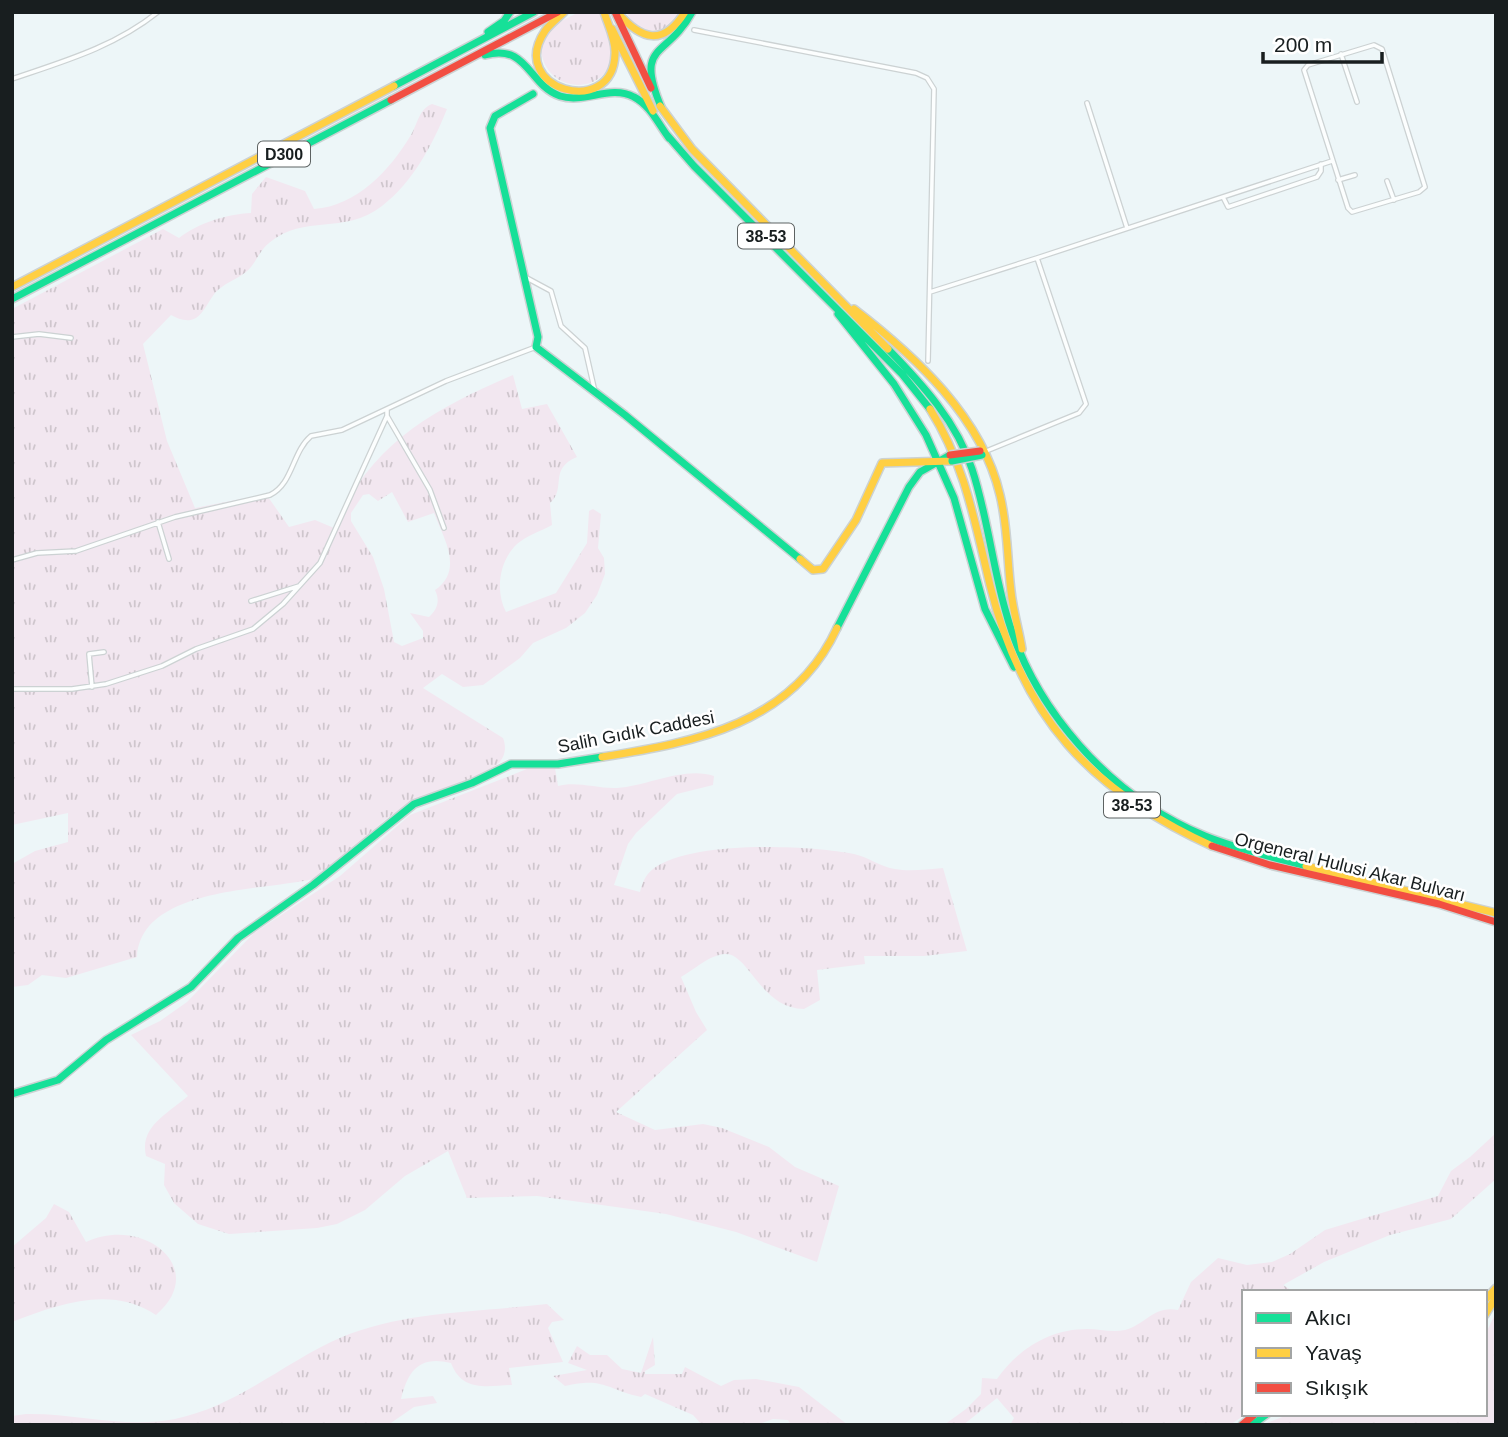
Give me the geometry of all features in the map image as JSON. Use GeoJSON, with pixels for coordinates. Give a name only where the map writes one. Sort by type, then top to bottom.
{"type":"FeatureCollection","features":[{"type":"Feature","properties":{"kind":"main road"},"geometry":{"type":"LineString","coordinates":[[464,48],[504,22],[510,12]]}},
{"type":"Feature","properties":{"kind":"main road","name":"D300"},"geometry":{"type":"LineString","coordinates":[[12,287],[534,12]]}},
{"type":"Feature","properties":{"kind":"main road","name":"D300"},"geometry":{"type":"LineString","coordinates":[[12,299],[558,12]]}},
{"type":"Feature","properties":{"kind":"main road"},"geometry":{"type":"LineString","coordinates":[[564,12],[546,25],[540,36],[537,47],[538,64],[551,84],[561,90],[582,92],[602,83],[614,62],[615,49],[604,12]]}},
{"type":"Feature","properties":{"kind":"main road","name":"Orgeneral Hulusi Akar Bulvarı"},"geometry":{"type":"LineString","coordinates":[[604,12],[644,97],[669,138],[705,181],[788,258],[832,306],[881,352],[923,398],[953,444],[971,498],[993,606],[1008,650],[1037,705],[1087,768],[1119,796],[1158,823],[1198,843],[1259,863],[1496,922]]}},
{"type":"Feature","properties":{"kind":"main road"},"geometry":{"type":"LineString","coordinates":[[616,12],[629,28],[649,37],[661,36],[674,29],[685,12]]}},
{"type":"Feature","properties":{"kind":"main road","name":"Orgeneral Hulusi Akar Bulvarı"},"geometry":{"type":"LineString","coordinates":[[616,12],[661,107],[692,149],[932,394],[961,443],[972,468],[987,523],[1005,611],[1023,659],[1047,703],[1077,743],[1124,789],[1162,814],[1204,836],[1260,854],[1496,913]]}},
{"type":"Feature","properties":{"kind":"main road"},"geometry":{"type":"LineString","coordinates":[[661,107],[649,76],[649,65],[660,50],[683,29],[691,12]]}},
{"type":"Feature","properties":{"kind":"main road"},"geometry":{"type":"LineString","coordinates":[[432,78],[490,53],[507,51],[520,59],[557,95],[576,99],[622,93],[636,98],[669,138]]}},
{"type":"Feature","properties":{"kind":"main road"},"geometry":{"type":"LineString","coordinates":[[533,94],[495,116],[490,128],[538,337],[536,346],[806,567],[823,569],[849,532],[883,463],[937,461],[982,453]]}},
{"type":"Feature","properties":{"kind":"main road"},"geometry":{"type":"LineString","coordinates":[[838,297],[885,332],[925,373],[982,453],[997,480],[1005,516],[1012,597],[1023,659]]}},
{"type":"Feature","properties":{"kind":"main road"},"geometry":{"type":"LineString","coordinates":[[832,306],[922,426],[958,510],[976,584],[993,631],[1024,681]]}},
{"type":"Feature","properties":{"kind":"main road","name":"Salih Gıdık Caddesi"},"geometry":{"type":"LineString","coordinates":[[12,1094],[58,1080],[106,1040],[191,987],[238,938],[313,885],[414,804],[471,783],[510,764],[565,763],[650,748],[726,731],[761,714],[801,681],[825,654],[906,492],[920,472],[937,461]]}},
{"type":"Feature","properties":{"kind":"street"},"geometry":{"type":"LineString","coordinates":[[12,79],[89,54],[130,35],[158,12]]}},
{"type":"Feature","properties":{"kind":"street"},"geometry":{"type":"LineString","coordinates":[[694,30],[916,73],[929,80],[934,89],[928,361]]}},
{"type":"Feature","properties":{"kind":"street"},"geometry":{"type":"LineString","coordinates":[[1372,45],[1382,49],[1425,186],[1419,192],[1351,211],[1332,161],[1304,70],[1307,65],[1372,45]]}},
{"type":"Feature","properties":{"kind":"street"},"geometry":{"type":"LineString","coordinates":[[1341,54],[1357,102]]}},
{"type":"Feature","properties":{"kind":"street"},"geometry":{"type":"LineString","coordinates":[[1087,103],[1127,228]]}},
{"type":"Feature","properties":{"kind":"street"},"geometry":{"type":"LineString","coordinates":[[930,292],[1332,161]]}},
{"type":"Feature","properties":{"kind":"street"},"geometry":{"type":"LineString","coordinates":[[1223,197],[1228,207],[1317,177],[1321,164]]}},
{"type":"Feature","properties":{"kind":"street"},"geometry":{"type":"LineString","coordinates":[[1338,180],[1355,175]]}},
{"type":"Feature","properties":{"kind":"street"},"geometry":{"type":"LineString","coordinates":[[1387,181],[1394,200]]}},
{"type":"Feature","properties":{"kind":"street"},"geometry":{"type":"LineString","coordinates":[[982,453],[1079,413],[1086,404],[1037,258]]}},
{"type":"Feature","properties":{"kind":"street"},"geometry":{"type":"LineString","coordinates":[[525,277],[551,290],[563,329],[585,348],[595,392]]}},
{"type":"Feature","properties":{"kind":"street"},"geometry":{"type":"LineString","coordinates":[[12,337],[33,334],[71,338]]}},
{"type":"Feature","properties":{"kind":"street"},"geometry":{"type":"LineString","coordinates":[[12,560],[37,553],[76,551],[158,522],[274,494],[283,486],[309,438],[342,430],[440,384],[536,346]]}},
{"type":"Feature","properties":{"kind":"street"},"geometry":{"type":"LineString","coordinates":[[12,689],[92,687],[162,666],[196,649],[246,633],[268,617],[300,586],[327,550],[387,416],[387,410]]}},
{"type":"Feature","properties":{"kind":"street"},"geometry":{"type":"LineString","coordinates":[[387,416],[426,483],[444,528]]}},
{"type":"Feature","properties":{"kind":"street"},"geometry":{"type":"LineString","coordinates":[[158,522],[169,559]]}},
{"type":"Feature","properties":{"kind":"street"},"geometry":{"type":"LineString","coordinates":[[251,601],[300,586]]}},
{"type":"Feature","properties":{"kind":"street"},"geometry":{"type":"LineString","coordinates":[[92,687],[89,654],[104,652]]}},
{"type":"Feature","properties":{"kind":"green space"},"geometry":{"type":"Polygon","coordinates":[[[579,12],[599,12],[612,49],[609,65],[602,76],[591,83],[578,85],[553,75],[545,64],[541,48],[552,26],[579,12]]]}},
{"type":"Feature","properties":{"kind":"green space"},"geometry":{"type":"Polygon","coordinates":[[[626,12],[680,12],[668,26],[653,31],[638,26],[626,12]]]}},
{"type":"Feature","properties":{"kind":"green space"},"geometry":{"type":"Polygon","coordinates":[[[432,104],[447,109],[421,162],[403,186],[382,206],[353,220],[310,226],[283,234],[266,246],[246,272],[219,290],[199,316],[186,320],[171,315],[143,344],[167,441],[195,508],[266,494],[289,527],[315,520],[334,528],[349,498],[366,473],[407,433],[456,402],[513,375],[522,409],[547,404],[577,457],[568,462],[560,473],[555,497],[550,503],[552,525],[521,541],[506,559],[500,586],[506,612],[556,593],[587,543],[589,511],[593,509],[601,514],[598,548],[604,558],[605,574],[597,595],[585,613],[566,628],[533,643],[520,658],[483,685],[463,687],[442,674],[423,688],[503,738],[505,751],[500,762],[489,771],[476,779],[407,805],[316,878],[236,890],[181,905],[159,917],[144,934],[137,957],[66,978],[42,975],[28,985],[12,987],[12,864],[35,851],[68,842],[68,813],[12,825],[12,309],[163,229],[179,238],[213,220],[251,213],[252,194],[266,177],[305,191],[314,209],[344,201],[371,184],[393,161],[411,135],[421,113],[432,104]],[[392,492],[378,501],[369,494],[363,495],[351,513],[351,521],[373,557],[384,589],[394,642],[402,646],[423,638],[423,631],[410,613],[429,617],[432,614],[437,604],[435,590],[444,582],[450,564],[446,544],[434,513],[408,522],[392,492]]]}},
{"type":"Feature","properties":{"kind":"green space"},"geometry":{"type":"Polygon","coordinates":[[[532,767],[555,768],[558,786],[573,784],[617,788],[691,773],[714,776],[713,785],[677,794],[628,844],[614,885],[640,892],[644,880],[653,869],[694,853],[721,849],[809,848],[854,854],[901,870],[943,868],[967,951],[924,956],[864,956],[865,964],[817,970],[820,1000],[804,1009],[776,1000],[733,956],[725,954],[713,957],[681,977],[707,1030],[616,1112],[655,1130],[703,1124],[722,1128],[769,1147],[795,1167],[839,1186],[817,1262],[736,1232],[666,1214],[537,1196],[467,1198],[448,1151],[405,1176],[365,1210],[337,1224],[317,1228],[229,1234],[198,1224],[174,1203],[164,1185],[165,1164],[146,1156],[145,1146],[151,1128],[188,1096],[131,1035],[160,1021],[187,1002],[254,933],[340,876],[410,815],[532,767]]]}},
{"type":"Feature","properties":{"kind":"green space"},"geometry":{"type":"Polygon","coordinates":[[[1496,1133],[1496,1179],[1451,1219],[1390,1235],[1324,1262],[1283,1285],[1291,1290],[1242,1290],[1243,1416],[1230,1425],[1010,1425],[1014,1418],[997,1398],[963,1425],[944,1425],[981,1394],[982,1378],[997,1379],[1005,1368],[1036,1343],[1073,1330],[1125,1330],[1163,1310],[1178,1310],[1191,1282],[1218,1258],[1247,1265],[1272,1262],[1290,1254],[1325,1230],[1438,1196],[1451,1171],[1496,1133]]]}},
{"type":"Feature","properties":{"kind":"green space"},"geometry":{"type":"Polygon","coordinates":[[[54,1204],[69,1212],[86,1242],[108,1235],[129,1236],[148,1241],[163,1251],[173,1265],[176,1280],[171,1298],[156,1315],[139,1306],[103,1299],[66,1304],[12,1322],[12,1247],[46,1218],[54,1204]]]}},
{"type":"Feature","properties":{"kind":"green space"},"geometry":{"type":"Polygon","coordinates":[[[547,1304],[564,1320],[552,1322],[548,1328],[563,1362],[509,1368],[512,1385],[493,1386],[468,1383],[451,1363],[423,1363],[411,1373],[401,1399],[433,1396],[437,1403],[414,1407],[388,1425],[12,1425],[12,1416],[26,1414],[119,1422],[175,1419],[220,1404],[321,1347],[366,1328],[416,1317],[547,1304]]]}},
{"type":"Feature","properties":{"kind":"green space"},"geometry":{"type":"Polygon","coordinates":[[[1496,1312],[1496,1425],[1262,1425],[1285,1416],[1487,1416],[1487,1331],[1496,1312]]]}},
{"type":"Feature","properties":{"kind":"green space"},"geometry":{"type":"Polygon","coordinates":[[[653,1337],[655,1365],[645,1371],[645,1374],[682,1374],[685,1367],[721,1386],[734,1380],[756,1379],[799,1387],[848,1425],[791,1425],[788,1420],[773,1419],[756,1425],[702,1425],[693,1415],[645,1394],[641,1397],[597,1383],[565,1386],[553,1376],[587,1370],[568,1363],[577,1346],[590,1355],[607,1355],[622,1369],[641,1373],[653,1337]]]}},
{"type":"Feature","properties":{"kind":"traffic: fast"},"geometry":{"type":"LineString","coordinates":[[488,32],[504,21],[510,12]]}},
{"type":"Feature","properties":{"kind":"traffic: fast"},"geometry":{"type":"LineString","coordinates":[[394,86],[534,12]]}},
{"type":"Feature","properties":{"kind":"traffic: fast"},"geometry":{"type":"LineString","coordinates":[[661,107],[651,71],[652,61],[692,12]]}},
{"type":"Feature","properties":{"kind":"traffic: fast"},"geometry":{"type":"LineString","coordinates":[[485,55],[510,55],[527,67],[549,91],[560,96],[579,98],[616,92],[634,97],[649,110],[669,138]]}},
{"type":"Feature","properties":{"kind":"traffic: fast"},"geometry":{"type":"LineString","coordinates":[[533,94],[495,116],[490,128],[538,337],[536,347],[625,415],[800,559]]}},
{"type":"Feature","properties":{"kind":"traffic: fast"},"geometry":{"type":"LineString","coordinates":[[12,299],[391,100]]}},
{"type":"Feature","properties":{"kind":"traffic: fast"},"geometry":{"type":"LineString","coordinates":[[667,135],[694,166],[902,374],[930,409]]}},
{"type":"Feature","properties":{"kind":"traffic: fast"},"geometry":{"type":"LineString","coordinates":[[838,314],[894,384],[926,435],[954,498],[985,609],[1014,667]]}},
{"type":"Feature","properties":{"kind":"traffic: fast"},"geometry":{"type":"LineString","coordinates":[[888,349],[937,404],[957,435],[977,486],[1000,592],[1017,646],[1034,681],[1079,745],[1137,798],[1170,819],[1217,841],[1306,866]]}},
{"type":"Feature","properties":{"kind":"traffic: fast"},"geometry":{"type":"LineString","coordinates":[[837,628],[909,487],[920,472],[950,455]]}},
{"type":"Feature","properties":{"kind":"traffic: fast"},"geometry":{"type":"LineString","coordinates":[[952,461],[982,455]]}},
{"type":"Feature","properties":{"kind":"traffic: fast"},"geometry":{"type":"LineString","coordinates":[[12,1094],[58,1080],[106,1040],[191,987],[238,938],[313,885],[414,804],[472,783],[511,764],[558,764],[602,757]]}},
{"type":"Feature","properties":{"kind":"traffic: fast"},"geometry":{"type":"LineString","coordinates":[[1252,1425],[1264,1416]]}},
{"type":"Feature","properties":{"kind":"traffic: slow"},"geometry":{"type":"LineString","coordinates":[[564,12],[545,31],[537,51],[539,68],[549,81],[565,89],[582,91],[598,86],[610,74],[615,49],[604,12]]}},
{"type":"Feature","properties":{"kind":"traffic: slow"},"geometry":{"type":"LineString","coordinates":[[617,12],[635,29],[652,36],[668,31],[685,12]]}},
{"type":"Feature","properties":{"kind":"traffic: slow"},"geometry":{"type":"LineString","coordinates":[[612,29],[653,111]]}},
{"type":"Feature","properties":{"kind":"traffic: slow"},"geometry":{"type":"LineString","coordinates":[[12,287],[394,86]]}},
{"type":"Feature","properties":{"kind":"traffic: slow"},"geometry":{"type":"LineString","coordinates":[[660,106],[692,149],[888,349]]}},
{"type":"Feature","properties":{"kind":"traffic: slow"},"geometry":{"type":"LineString","coordinates":[[854,309],[900,347],[943,390],[978,440],[991,467],[1003,507],[1012,598],[1022,649]]}},
{"type":"Feature","properties":{"kind":"traffic: slow"},"geometry":{"type":"LineString","coordinates":[[930,409],[960,473],[1004,632],[1021,674],[1042,711],[1068,744],[1097,774],[1131,801],[1212,846]]}},
{"type":"Feature","properties":{"kind":"traffic: slow"},"geometry":{"type":"LineString","coordinates":[[800,559],[813,570],[823,569],[856,520],[882,463],[952,461]]}},
{"type":"Feature","properties":{"kind":"traffic: slow"},"geometry":{"type":"LineString","coordinates":[[602,757],[706,735],[738,723],[768,707],[795,687],[818,660],[837,628]]}},
{"type":"Feature","properties":{"kind":"traffic: slow"},"geometry":{"type":"LineString","coordinates":[[1306,866],[1496,913]]}},
{"type":"Feature","properties":{"kind":"traffic: slow"},"geometry":{"type":"LineString","coordinates":[[1487,1298],[1496,1288]]}},
{"type":"Feature","properties":{"kind":"traffic: slow"},"geometry":{"type":"LineString","coordinates":[[1487,1312],[1496,1297]]}},
{"type":"Feature","properties":{"kind":"traffic: jam"},"geometry":{"type":"LineString","coordinates":[[391,100],[558,12]]}},
{"type":"Feature","properties":{"kind":"traffic: jam"},"geometry":{"type":"LineString","coordinates":[[615,12],[651,88]]}},
{"type":"Feature","properties":{"kind":"traffic: jam"},"geometry":{"type":"LineString","coordinates":[[950,455],[980,451]]}},
{"type":"Feature","properties":{"kind":"traffic: jam"},"geometry":{"type":"LineString","coordinates":[[1212,846],[1270,865],[1439,904],[1496,922]]}},
{"type":"Feature","properties":{"kind":"traffic: jam"},"geometry":{"type":"LineString","coordinates":[[1242,1425],[1253,1416]]}}]}
